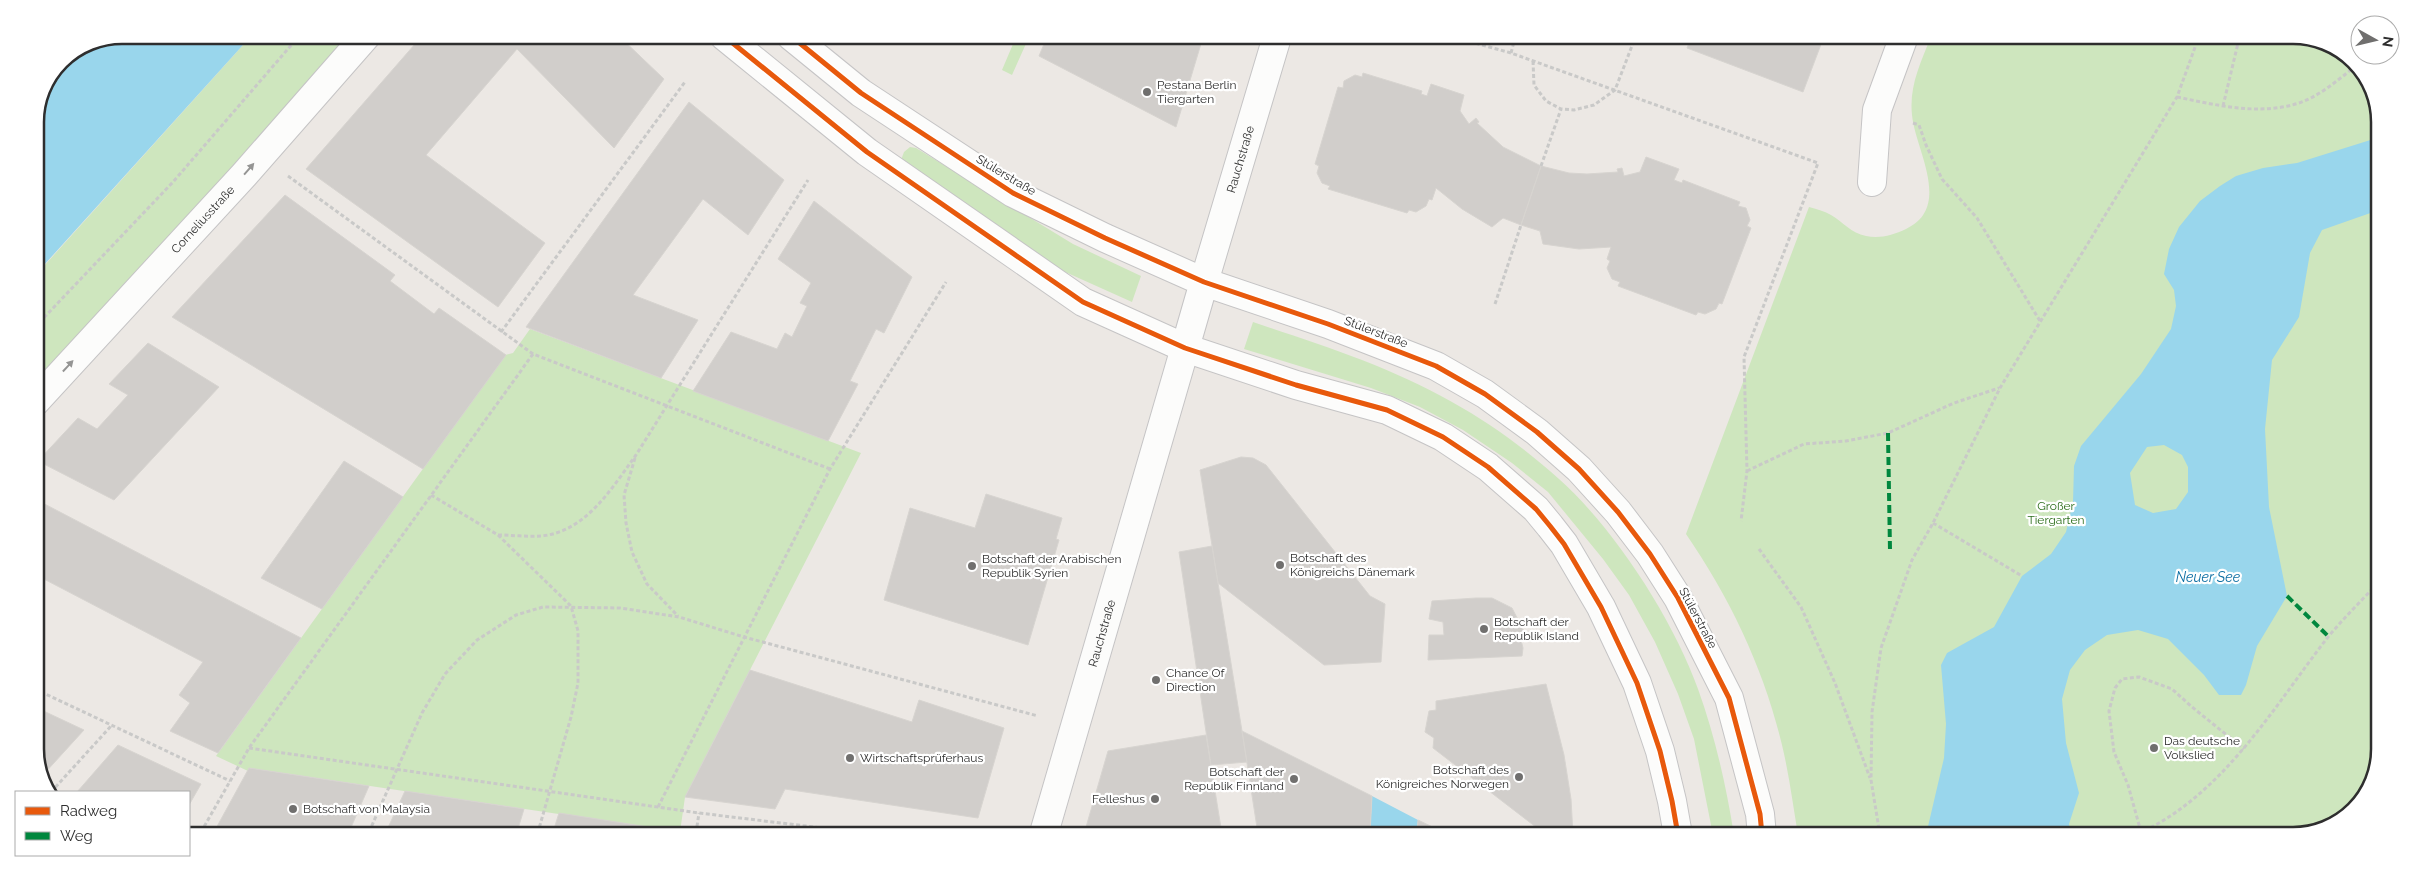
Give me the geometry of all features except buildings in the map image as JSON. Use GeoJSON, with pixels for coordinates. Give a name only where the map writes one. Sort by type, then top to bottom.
{"type":"FeatureCollection","features":[{"type":"Feature","properties":{"kind":"main road","name":"Corneliusstraße"},"geometry":{"type":"LineString","coordinates":[[44,392],[237,182],[359,44]]}},
{"type":"Feature","properties":{"kind":"main road"},"geometry":{"type":"LineString","coordinates":[[734,44],[867,152],[1083,302],[1185,348],[1296,384],[1387,410],[1443,437],[1488,467],[1536,509],[1564,544],[1601,607],[1636,683],[1660,751],[1677,827]]}},
{"type":"Feature","properties":{"kind":"main road","name":"Stülerstraße"},"geometry":{"type":"LineString","coordinates":[[801,44],[861,93],[1013,193],[1105,238],[1204,282],[1328,324],[1436,366],[1485,394],[1537,432],[1579,469],[1618,512],[1650,554],[1678,598],[1729,698],[1760,814],[1761,827]]}},
{"type":"Feature","properties":{"kind":"main road","name":"Rauchstraße"},"geometry":{"type":"LineString","coordinates":[[1204,282],[1275,44]]}},
{"type":"Feature","properties":{"kind":"main road"},"geometry":{"type":"LineString","coordinates":[[1872,182],[1877,110],[1901,44]]}},
{"type":"Feature","properties":{"kind":"main road"},"geometry":{"type":"LineString","coordinates":[[1185,348],[1204,282]]}},
{"type":"Feature","properties":{"kind":"main road","name":"Rauchstraße"},"geometry":{"type":"LineString","coordinates":[[1046,827],[1185,348]]}},
{"type":"Feature","properties":{"kind":"path"},"geometry":{"type":"LineString","coordinates":[[44,318],[173,182],[292,44]]}},
{"type":"Feature","properties":{"kind":"path"},"geometry":{"type":"LineString","coordinates":[[1479,44],[1511,53],[1818,163],[1744,357],[1747,471],[1741,521]]}},
{"type":"Feature","properties":{"kind":"path"},"geometry":{"type":"LineString","coordinates":[[1511,53],[1513,44]]}},
{"type":"Feature","properties":{"kind":"path"},"geometry":{"type":"LineString","coordinates":[[1533,61],[1534,85],[1546,101],[1561,109],[1574,110],[1594,105],[1615,90],[1633,44]]}},
{"type":"Feature","properties":{"kind":"path"},"geometry":{"type":"LineString","coordinates":[[1879,827],[1871,780],[1872,712],[1881,648],[1912,560],[1933,523],[2000,388],[2177,97],[2196,44]]}},
{"type":"Feature","properties":{"kind":"path"},"geometry":{"type":"LineString","coordinates":[[2223,106],[2238,44]]}},
{"type":"Feature","properties":{"kind":"path"},"geometry":{"type":"LineString","coordinates":[[2177,97],[2250,110],[2299,102],[2329,86],[2351,70]]}},
{"type":"Feature","properties":{"kind":"path"},"geometry":{"type":"LineString","coordinates":[[501,332],[685,82]]}},
{"type":"Feature","properties":{"kind":"path"},"geometry":{"type":"LineString","coordinates":[[1541,166],[1561,109]]}},
{"type":"Feature","properties":{"kind":"path"},"geometry":{"type":"LineString","coordinates":[[1913,123],[1919,125],[1926,145],[1942,178],[1977,218],[2040,321]]}},
{"type":"Feature","properties":{"kind":"path"},"geometry":{"type":"LineString","coordinates":[[288,175],[533,354],[830,469]]}},
{"type":"Feature","properties":{"kind":"path"},"geometry":{"type":"LineString","coordinates":[[498,535],[542,536],[562,530],[583,519],[606,496],[636,455],[808,180]]}},
{"type":"Feature","properties":{"kind":"path"},"geometry":{"type":"LineString","coordinates":[[1495,304],[1521,225]]}},
{"type":"Feature","properties":{"kind":"path"},"geometry":{"type":"LineString","coordinates":[[658,807],[830,469],[946,282]]}},
{"type":"Feature","properties":{"kind":"path"},"geometry":{"type":"LineString","coordinates":[[204,827],[249,748],[533,354]]}},
{"type":"Feature","properties":{"kind":"path"},"geometry":{"type":"LineString","coordinates":[[1747,471],[1804,444],[1846,442],[1888,433],[1954,403],[2000,388]]}},
{"type":"Feature","properties":{"kind":"path"},"geometry":{"type":"LineString","coordinates":[[636,455],[624,495],[626,523],[632,552],[647,584],[679,616]]}},
{"type":"Feature","properties":{"kind":"path"},"geometry":{"type":"LineString","coordinates":[[431,496],[498,535],[571,606],[578,631],[578,683],[540,827]]}},
{"type":"Feature","properties":{"kind":"path"},"geometry":{"type":"LineString","coordinates":[[1933,523],[2022,576]]}},
{"type":"Feature","properties":{"kind":"path"},"geometry":{"type":"LineString","coordinates":[[1759,549],[1800,607],[1835,683],[1871,780]]}},
{"type":"Feature","properties":{"kind":"path"},"geometry":{"type":"LineString","coordinates":[[2149,827],[2206,789],[2244,749],[2329,637],[2371,591]]}},
{"type":"Feature","properties":{"kind":"path"},"geometry":{"type":"LineString","coordinates":[[370,827],[422,713],[445,674],[477,640],[516,615],[543,607],[620,608],[679,616],[744,637],[1038,716]]}},
{"type":"Feature","properties":{"kind":"path"},"geometry":{"type":"LineString","coordinates":[[2140,827],[2128,785],[2114,752],[2109,712],[2115,688],[2122,679],[2139,677],[2172,689],[2244,749]]}},
{"type":"Feature","properties":{"kind":"path"},"geometry":{"type":"LineString","coordinates":[[44,693],[230,781]]}},
{"type":"Feature","properties":{"kind":"path"},"geometry":{"type":"LineString","coordinates":[[54,788],[112,725]]}},
{"type":"Feature","properties":{"kind":"path"},"geometry":{"type":"LineString","coordinates":[[249,748],[699,813],[814,827]]}},
{"type":"Feature","properties":{"kind":"path"},"geometry":{"type":"LineString","coordinates":[[697,827],[699,813]]}},
{"type":"Feature","properties":{"kind":"green space"},"geometry":{"type":"Polygon","coordinates":[[[244,44],[343,44],[232,172],[44,375],[44,266],[244,44]]]}},
{"type":"Feature","properties":{"kind":"green space"},"geometry":{"type":"Polygon","coordinates":[[[1013,44],[1026,44],[1012,75],[1002,70],[1013,44]]]}},
{"type":"Feature","properties":{"kind":"green space","name":"Großer Tiergarten"},"geometry":{"type":"Polygon","coordinates":[[[1928,44],[2293,44],[2308,45],[2328,52],[2355,74],[2363,87],[2370,107],[2371,117],[2371,749],[2370,764],[2363,784],[2345,808],[2328,819],[2303,827],[1797,827],[1789,778],[1775,717],[1766,689],[1731,609],[1686,534],[1809,207],[1831,215],[1861,235],[1881,237],[1906,229],[1920,219],[1927,207],[1929,192],[1928,176],[1912,115],[1912,95],[1916,76],[1928,44]]]}},
{"type":"Feature","properties":{"kind":"green space"},"geometry":{"type":"Polygon","coordinates":[[[910,147],[916,148],[1073,244],[1141,276],[1132,302],[1063,271],[999,230],[901,160],[904,152],[910,147]]]}},
{"type":"Feature","properties":{"kind":"green space"},"geometry":{"type":"Polygon","coordinates":[[[1253,322],[1329,348],[1404,378],[1452,402],[1494,428],[1521,447],[1580,499],[1621,549],[1640,576],[1658,605],[1687,662],[1698,689],[1715,743],[1733,827],[1711,827],[1694,739],[1678,694],[1655,642],[1629,595],[1603,559],[1548,492],[1512,463],[1463,430],[1420,407],[1371,388],[1244,349],[1253,322]]]}},
{"type":"Feature","properties":{"kind":"green space"},"geometry":{"type":"Polygon","coordinates":[[[530,329],[861,453],[685,797],[681,827],[646,827],[249,768],[248,771],[216,756],[505,355],[513,353],[530,329]]]}},
{"type":"Feature","properties":{"kind":"water"},"geometry":{"type":"Polygon","coordinates":[[[244,44],[44,265],[45,107],[57,79],[67,67],[79,57],[107,45],[244,44]]]}},
{"type":"Feature","properties":{"kind":"water","name":"Neuer See"},"geometry":{"type":"Polygon","coordinates":[[[2371,140],[2371,213],[2322,230],[2310,253],[2299,317],[2272,360],[2265,429],[2269,507],[2287,596],[2257,646],[2246,685],[2241,695],[2219,695],[2204,675],[2168,639],[2138,630],[2107,635],[2085,650],[2070,670],[2062,699],[2066,743],[2079,793],[2070,827],[1928,827],[1944,758],[1946,724],[1941,665],[1947,653],[1994,627],[2022,576],[2051,554],[2066,532],[2073,502],[2074,466],[2081,446],[2141,374],[2171,329],[2176,306],[2174,290],[2164,274],[2169,249],[2179,227],[2200,201],[2220,186],[2236,176],[2263,168],[2297,163],[2371,140]],[[2164,445],[2147,447],[2130,473],[2135,505],[2153,513],[2176,509],[2188,492],[2188,467],[2182,455],[2164,445]]]}},
{"type":"Feature","properties":{"kind":"water"},"geometry":{"type":"Polygon","coordinates":[[[1372,796],[1418,820],[1418,827],[1370,827],[1372,796]]]}},
{"type":"Feature","properties":{"kind":"marked path"},"geometry":{"type":"LineString","coordinates":[[1888,433],[1890,550]]}},
{"type":"Feature","properties":{"kind":"marked path"},"geometry":{"type":"LineString","coordinates":[[2287,596],[2329,637]]}},
{"type":"Feature","properties":{"kind":"cycle path"},"geometry":{"type":"LineString","coordinates":[[734,44],[867,152],[1083,302],[1185,348],[1296,385],[1387,410],[1443,437],[1488,467],[1536,509],[1550,526],[1564,544],[1601,607],[1637,683],[1660,751],[1677,827]]}},
{"type":"Feature","properties":{"kind":"cycle path"},"geometry":{"type":"LineString","coordinates":[[801,44],[861,93],[1013,193],[1105,238],[1204,282],[1328,324],[1436,366],[1485,394],[1537,432],[1579,469],[1618,512],[1650,554],[1678,598],[1729,698],[1760,814],[1761,827]]}},
{"type":"Feature","properties":{"kind":"place","name":"Pestana Berlin Tiergarten"},"geometry":{"type":"Point","coordinates":[1147,92]}},
{"type":"Feature","properties":{"kind":"place","name":"Botschaft des Königreichs Dänemark"},"geometry":{"type":"Point","coordinates":[1280,565]}},
{"type":"Feature","properties":{"kind":"place","name":"Botschaft der Arabischen Republik Syrien"},"geometry":{"type":"Point","coordinates":[972,566]}},
{"type":"Feature","properties":{"kind":"place","name":"Botschaft der Republik Island"},"geometry":{"type":"Point","coordinates":[1484,629]}},
{"type":"Feature","properties":{"kind":"place","name":"Chance Of Direction"},"geometry":{"type":"Point","coordinates":[1156,680]}},
{"type":"Feature","properties":{"kind":"place","name":"Das deutsche Volkslied"},"geometry":{"type":"Point","coordinates":[2154,748]}},
{"type":"Feature","properties":{"kind":"place","name":"Wirtschaftsprüferhaus"},"geometry":{"type":"Point","coordinates":[850,758]}},
{"type":"Feature","properties":{"kind":"place","name":"Botschaft des Königreiches Norwegen"},"geometry":{"type":"Point","coordinates":[1519,777]}},
{"type":"Feature","properties":{"kind":"place","name":"Botschaft der Republik Finnland"},"geometry":{"type":"Point","coordinates":[1294,779]}},
{"type":"Feature","properties":{"kind":"place","name":"Felleshus"},"geometry":{"type":"Point","coordinates":[1155,799]}},
{"type":"Feature","properties":{"kind":"place","name":"Botschaft von Malaysia"},"geometry":{"type":"Point","coordinates":[293,809]}}]}
